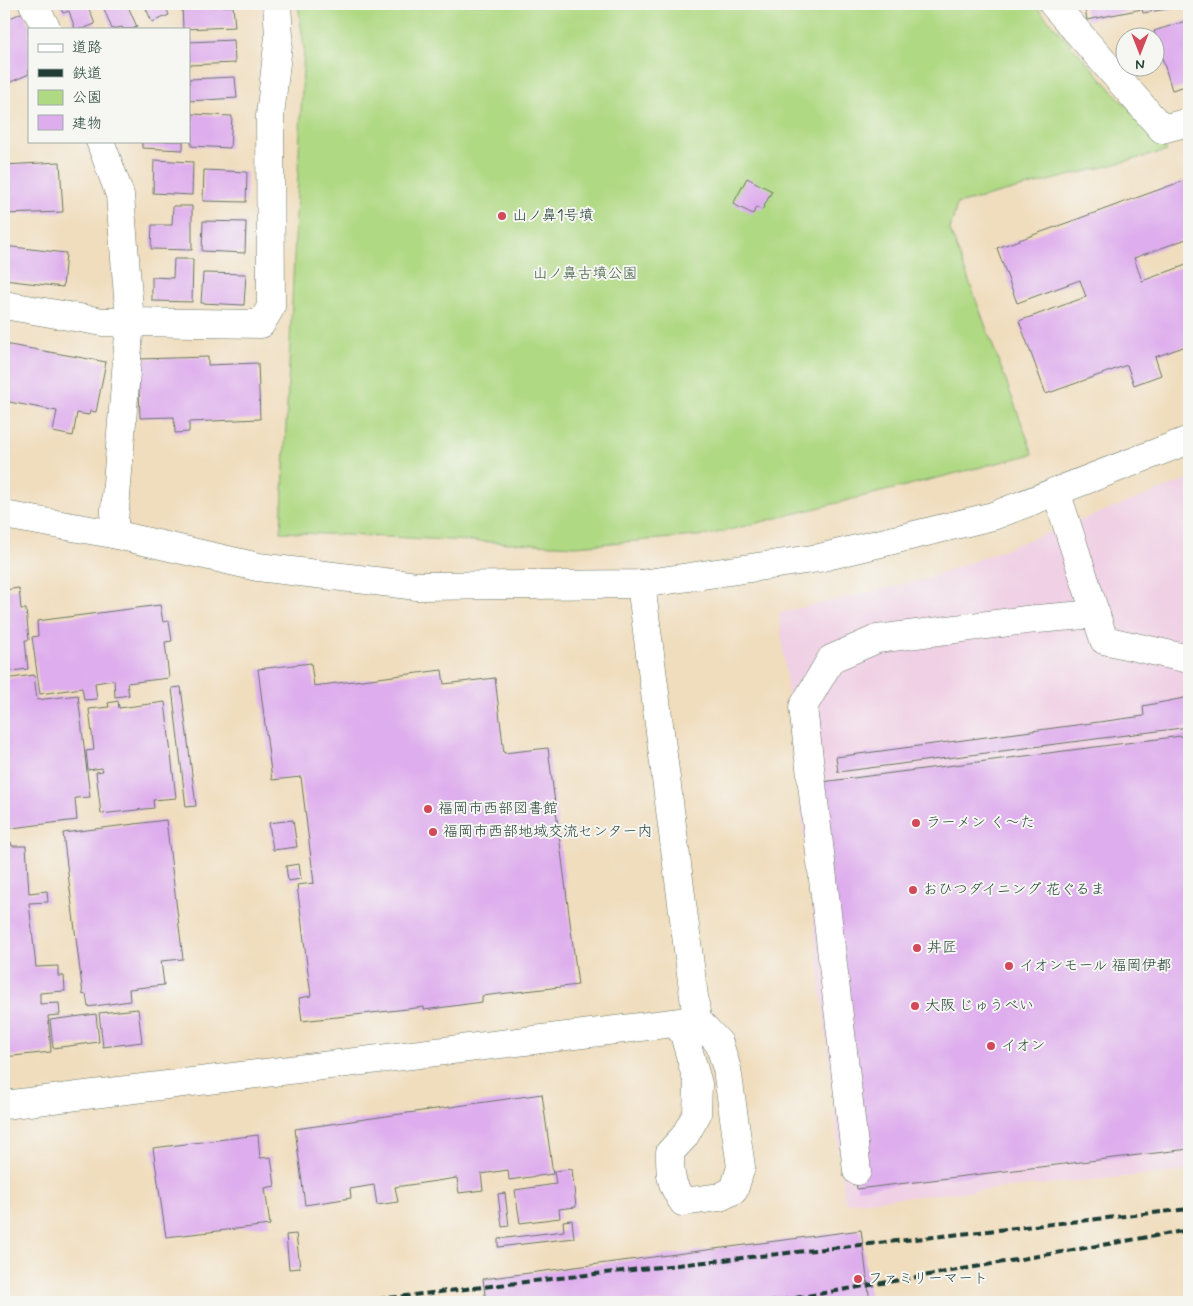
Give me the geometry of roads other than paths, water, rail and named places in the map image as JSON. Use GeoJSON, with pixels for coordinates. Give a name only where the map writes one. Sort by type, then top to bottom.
{"type":"FeatureCollection","features":[{"type":"Feature","properties":{"kind":"street"},"geometry":{"type":"LineString","coordinates":[[33,4],[47,28]]}},
{"type":"Feature","properties":{"kind":"street"},"geometry":{"type":"LineString","coordinates":[[4,305],[103,322],[261,324],[271,307],[270,116],[279,36],[277,4]]}},
{"type":"Feature","properties":{"kind":"street"},"geometry":{"type":"LineString","coordinates":[[1053,4],[1162,129],[1189,122]]}},
{"type":"Feature","properties":{"kind":"street"},"geometry":{"type":"LineString","coordinates":[[100,142],[120,196],[130,322],[113,534]]}},
{"type":"Feature","properties":{"kind":"street"},"geometry":{"type":"LineString","coordinates":[[4,515],[113,534],[258,567],[417,586],[641,584],[819,558],[992,516],[1189,440]]}},
{"type":"Feature","properties":{"kind":"street"},"geometry":{"type":"LineString","coordinates":[[1056,491],[1104,640],[1189,659]]}},
{"type":"Feature","properties":{"kind":"street"},"geometry":{"type":"LineString","coordinates":[[4,1105],[686,1022],[719,1043],[726,1069],[741,1167],[734,1190],[720,1197],[683,1202],[674,1188],[670,1172],[670,1152],[684,1137],[697,1114],[698,1084],[684,1034],[686,1022],[641,584]]}},
{"type":"Feature","properties":{"kind":"street"},"geometry":{"type":"LineString","coordinates":[[857,1171],[803,707],[831,659],[877,639],[1026,620],[1096,614]]}},
{"type":"Feature","properties":{"kind":"railway"},"geometry":{"type":"LineString","coordinates":[[354,1302],[1189,1209]]}},
{"type":"Feature","properties":{"kind":"railway"},"geometry":{"type":"LineString","coordinates":[[772,1302],[1189,1230]]}},
{"type":"Feature","properties":{"kind":"place","name":"山ノ鼻1号墳"},"geometry":{"type":"Point","coordinates":[502,216]}},
{"type":"Feature","properties":{"kind":"place","name":"福岡市西部図書館"},"geometry":{"type":"Point","coordinates":[428,809]}},
{"type":"Feature","properties":{"kind":"place","name":"ラーメン く〜た"},"geometry":{"type":"Point","coordinates":[916,823]}},
{"type":"Feature","properties":{"kind":"place","name":"福岡市西部地域交流センター内"},"geometry":{"type":"Point","coordinates":[433,832]}},
{"type":"Feature","properties":{"kind":"place","name":"おひつダイニング 花ぐるま"},"geometry":{"type":"Point","coordinates":[913,890]}},
{"type":"Feature","properties":{"kind":"place","name":"丼匠"},"geometry":{"type":"Point","coordinates":[917,948]}},
{"type":"Feature","properties":{"kind":"place","name":"イオンモール 福岡伊都"},"geometry":{"type":"Point","coordinates":[1009,966]}},
{"type":"Feature","properties":{"kind":"place","name":"大阪 じゅうべい"},"geometry":{"type":"Point","coordinates":[915,1006]}},
{"type":"Feature","properties":{"kind":"place","name":"イオン"},"geometry":{"type":"Point","coordinates":[991,1046]}},
{"type":"Feature","properties":{"kind":"place","name":"ファミリーマート"},"geometry":{"type":"Point","coordinates":[858,1279]}},
{"type":"Feature","properties":{"kind":"park label","name":"山ノ鼻古墳公園"},"geometry":{"type":"Point","coordinates":[585,274]}}]}
